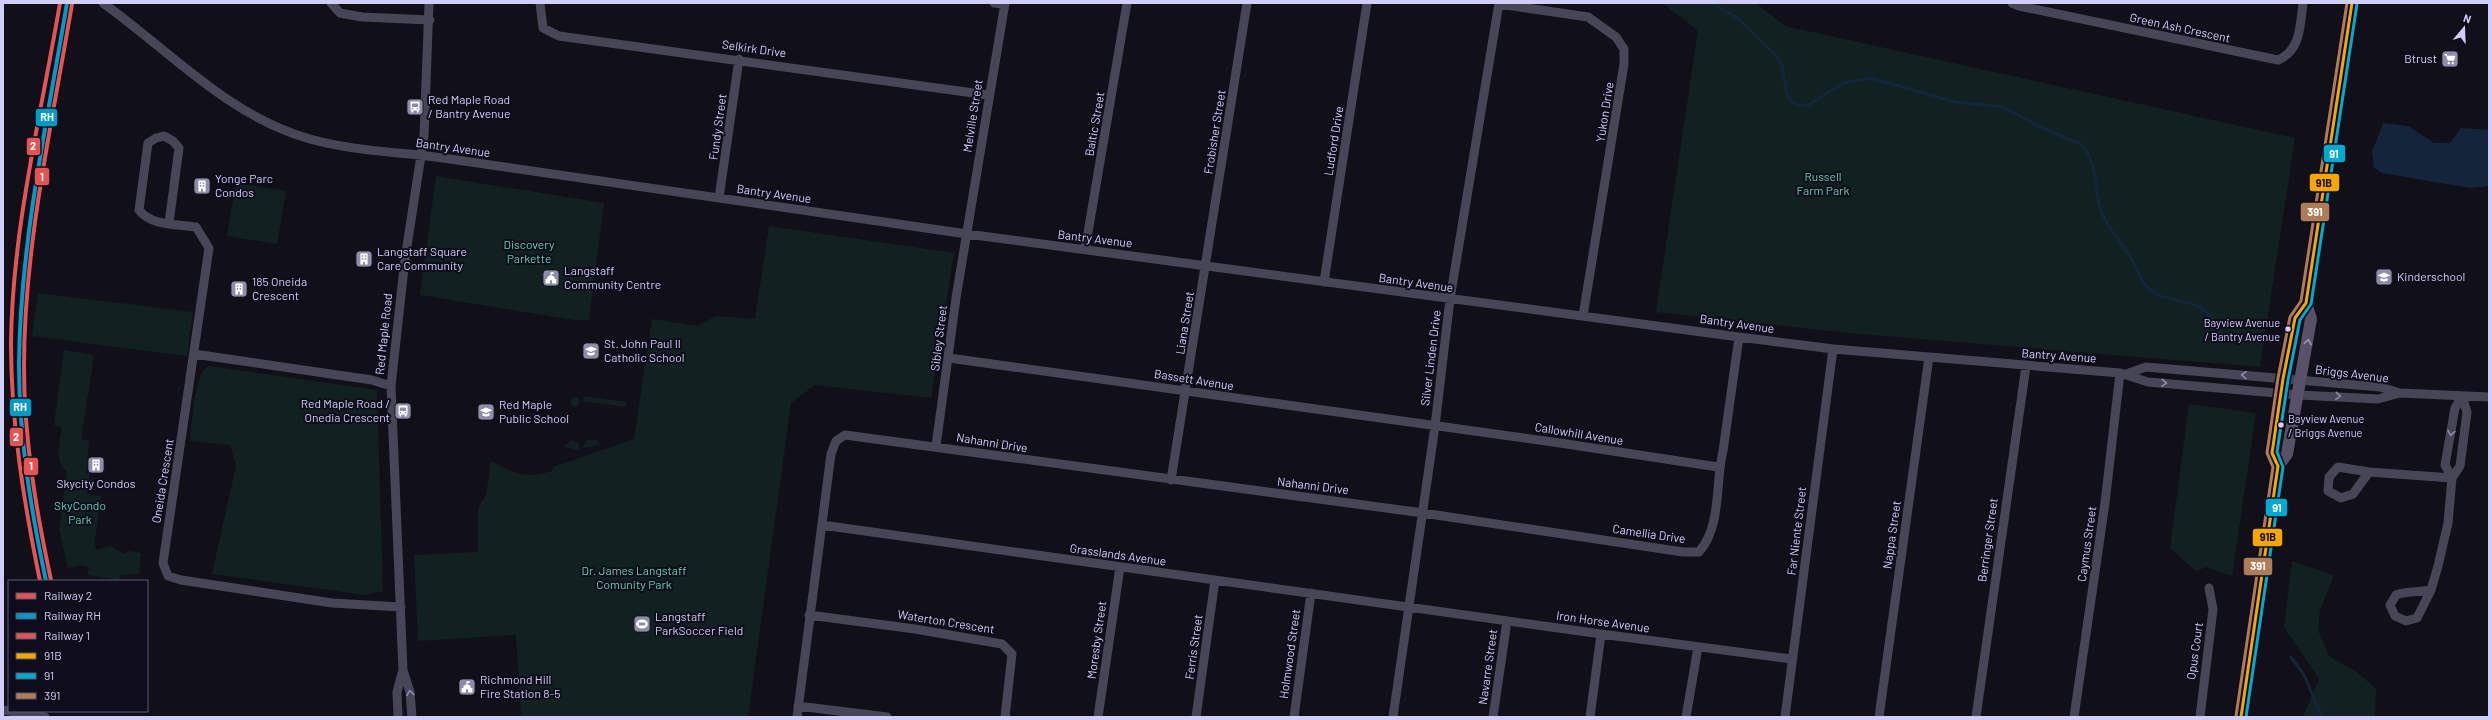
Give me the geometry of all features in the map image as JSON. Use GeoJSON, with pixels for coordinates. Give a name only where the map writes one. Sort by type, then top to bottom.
{"type":"FeatureCollection","features":[{"type":"Feature","properties":{"kind":"main road"},"geometry":{"type":"LineString","coordinates":[[2241,717],[2278,466],[2288,454],[2311,319],[2306,303],[2352,3]]}},
{"type":"Feature","properties":{"kind":"main road"},"geometry":{"type":"LineString","coordinates":[[2278,466],[2272,453],[2283,379],[2295,318],[2306,303]]}},
{"type":"Feature","properties":{"kind":"street"},"geometry":{"type":"LineString","coordinates":[[331,3],[340,13],[362,17],[430,20]]}},
{"type":"Feature","properties":{"kind":"street","name":"Red Maple Road"},"geometry":{"type":"LineString","coordinates":[[412,717],[410,692],[403,670],[391,386],[405,259],[421,155],[430,20],[429,3]]}},
{"type":"Feature","properties":{"kind":"street","name":"Selkirk Drive"},"geometry":{"type":"LineString","coordinates":[[540,3],[543,28],[559,36],[739,59],[988,95]]}},
{"type":"Feature","properties":{"kind":"street"},"geometry":{"type":"LineString","coordinates":[[994,3],[1005,4]]}},
{"type":"Feature","properties":{"kind":"street","name":"Baltic Street"},"geometry":{"type":"LineString","coordinates":[[1085,250],[1127,3]]}},
{"type":"Feature","properties":{"kind":"street","name":"Frobisher Street"},"geometry":{"type":"LineString","coordinates":[[1206,265],[1247,3]]}},
{"type":"Feature","properties":{"kind":"street","name":"Ludford Drive"},"geometry":{"type":"LineString","coordinates":[[1324,282],[1367,3]]}},
{"type":"Feature","properties":{"kind":"street","name":"Green Ash Crescent"},"geometry":{"type":"LineString","coordinates":[[2012,3],[2019,6],[2278,60],[2288,56],[2297,44],[2304,3]]}},
{"type":"Feature","properties":{"kind":"street","name":"Melville Street"},"geometry":{"type":"LineString","coordinates":[[967,234],[988,95],[1005,4]]}},
{"type":"Feature","properties":{"kind":"street","name":"Silver Linden Drive"},"geometry":{"type":"LineString","coordinates":[[1393,717],[1436,426],[1450,299],[1499,4]]}},
{"type":"Feature","properties":{"kind":"street","name":"Yukon Drive"},"geometry":{"type":"LineString","coordinates":[[1499,4],[1588,17],[1616,37],[1624,48],[1622,78],[1584,316]]}},
{"type":"Feature","properties":{"kind":"street","name":"Bantry Avenue"},"geometry":{"type":"LineString","coordinates":[[107,6],[223,97],[282,129],[311,139],[373,150],[421,155],[967,234],[1739,337],[1833,348],[2026,366],[2123,373],[2148,382],[2281,392],[2299,395]]}},
{"type":"Feature","properties":{"kind":"street","name":"Fundy Street"},"geometry":{"type":"LineString","coordinates":[[719,198],[739,59]]}},
{"type":"Feature","properties":{"kind":"street"},"geometry":{"type":"LineString","coordinates":[[169,223],[179,148],[174,141],[164,136],[156,138],[148,144],[139,210],[144,217],[152,221],[196,227],[209,248],[194,354],[372,380],[391,386]]}},
{"type":"Feature","properties":{"kind":"street","name":"Sibley Street"},"geometry":{"type":"LineString","coordinates":[[936,446],[956,298],[967,234]]}},
{"type":"Feature","properties":{"kind":"street","name":"Liana Street"},"geometry":{"type":"LineString","coordinates":[[1171,480],[1206,265]]}},
{"type":"Feature","properties":{"kind":"street","name":"Camellia Drive"},"geometry":{"type":"LineString","coordinates":[[1424,513],[1683,552],[1699,552],[1711,532],[1718,468],[1723,451],[1739,337]]}},
{"type":"Feature","properties":{"kind":"street","name":"Far Niente Street"},"geometry":{"type":"LineString","coordinates":[[1785,717],[1833,348]]}},
{"type":"Feature","properties":{"kind":"street","name":"Oneida Crescent"},"geometry":{"type":"LineString","coordinates":[[194,354],[163,563],[168,576],[181,580],[332,603],[401,607]]}},
{"type":"Feature","properties":{"kind":"street","name":"Nappa Street"},"geometry":{"type":"LineString","coordinates":[[1879,717],[1929,356]]}},
{"type":"Feature","properties":{"kind":"street","name":"Bassett Avenue"},"geometry":{"type":"LineString","coordinates":[[949,358],[1436,426]]}},
{"type":"Feature","properties":{"kind":"street","name":"Berringer Street"},"geometry":{"type":"LineString","coordinates":[[1976,717],[2026,366]]}},
{"type":"Feature","properties":{"kind":"street","name":"Bantry Avenue"},"geometry":{"type":"LineString","coordinates":[[2123,373],[2146,367],[2301,380]]}},
{"type":"Feature","properties":{"kind":"street","name":"Caymus Street"},"geometry":{"type":"LineString","coordinates":[[2074,717],[2123,373]]}},
{"type":"Feature","properties":{"kind":"street","name":"Briggs Avenue"},"geometry":{"type":"LineString","coordinates":[[2301,380],[2380,387],[2400,393],[2489,397]]}},
{"type":"Feature","properties":{"kind":"street","name":"Briggs Avenue"},"geometry":{"type":"LineString","coordinates":[[2299,395],[2378,399],[2400,393]]}},
{"type":"Feature","properties":{"kind":"street"},"geometry":{"type":"LineString","coordinates":[[2452,478],[2445,465],[2455,408],[2462,396]]}},
{"type":"Feature","properties":{"kind":"street"},"geometry":{"type":"LineString","coordinates":[[2431,590],[2417,594],[2406,591],[2396,595],[2390,605],[2395,616],[2406,621],[2417,618],[2431,590],[2444,543],[2452,478],[2460,466],[2467,412],[2462,396]]}},
{"type":"Feature","properties":{"kind":"street","name":"Callowhill Avenue"},"geometry":{"type":"LineString","coordinates":[[1436,426],[1718,468]]}},
{"type":"Feature","properties":{"kind":"street","name":"Nahanni Drive"},"geometry":{"type":"LineString","coordinates":[[797,717],[831,454],[836,441],[845,435],[936,446],[1171,480],[1424,513]]}},
{"type":"Feature","properties":{"kind":"street"},"geometry":{"type":"LineString","coordinates":[[2369,472],[2452,478]]}},
{"type":"Feature","properties":{"kind":"street","name":"Grasslands Avenue"},"geometry":{"type":"LineString","coordinates":[[822,525],[1410,607]]}},
{"type":"Feature","properties":{"kind":"street","name":"Moresby Street"},"geometry":{"type":"LineString","coordinates":[[1098,717],[1120,567]]}},
{"type":"Feature","properties":{"kind":"street","name":"Ferris Street"},"geometry":{"type":"LineString","coordinates":[[1196,717],[1215,580]]}},
{"type":"Feature","properties":{"kind":"street","name":"Opus Court"},"geometry":{"type":"LineString","coordinates":[[2200,717],[2213,609],[2209,588]]}},
{"type":"Feature","properties":{"kind":"street","name":"Holmwood Street"},"geometry":{"type":"LineString","coordinates":[[1294,717],[1311,593]]}},
{"type":"Feature","properties":{"kind":"street","name":"Iron Horse Avenue"},"geometry":{"type":"LineString","coordinates":[[1410,607],[1792,659]]}},
{"type":"Feature","properties":{"kind":"street","name":"Waterton Crescent"},"geometry":{"type":"LineString","coordinates":[[809,615],[951,635],[1002,644],[1012,654],[1005,717]]}},
{"type":"Feature","properties":{"kind":"street","name":"Navarre Street"},"geometry":{"type":"LineString","coordinates":[[1493,717],[1507,621]]}},
{"type":"Feature","properties":{"kind":"street"},"geometry":{"type":"LineString","coordinates":[[1590,717],[1601,634]]}},
{"type":"Feature","properties":{"kind":"street"},"geometry":{"type":"LineString","coordinates":[[1686,717],[1698,647]]}},
{"type":"Feature","properties":{"kind":"street","name":"Red Maple Road"},"geometry":{"type":"LineString","coordinates":[[398,717],[397,692],[403,670]]}},
{"type":"Feature","properties":{"kind":"street"},"geometry":{"type":"LineString","coordinates":[[798,706],[887,717]]}},
{"type":"Feature","properties":{"kind":"street"},"geometry":{"type":"LineString","coordinates":[[15,712],[45,717]]}},
{"type":"Feature","properties":{"kind":"green space","name":"Russell Farm Park"},"geometry":{"type":"Polygon","coordinates":[[[1662,3],[1756,3],[1785,26],[2295,138],[2260,367],[1849,333],[1656,312],[1698,30],[1662,3]]]}},
{"type":"Feature","properties":{"kind":"green space","name":"Discovery Parkette"},"geometry":{"type":"Polygon","coordinates":[[[436,176],[604,203],[589,320],[574,320],[420,295],[436,176]]]}},
{"type":"Feature","properties":{"kind":"green space"},"geometry":{"type":"Polygon","coordinates":[[[236,183],[286,191],[277,244],[227,236],[236,183]]]}},
{"type":"Feature","properties":{"kind":"green space","name":"Dr. James Langstaff Comunity Park"},"geometry":{"type":"Polygon","coordinates":[[[769,226],[954,253],[931,398],[815,385],[791,403],[748,717],[521,717],[516,635],[418,641],[414,555],[478,552],[478,508],[486,495],[491,461],[520,474],[534,475],[552,471],[553,467],[634,439],[652,319],[697,326],[716,316],[755,319],[769,226]]]}},
{"type":"Feature","properties":{"kind":"green space"},"geometry":{"type":"Polygon","coordinates":[[[38,293],[193,312],[187,356],[32,336],[38,293]]]}},
{"type":"Feature","properties":{"kind":"green space","name":"SkyCondo Park"},"geometry":{"type":"Polygon","coordinates":[[[64,350],[94,355],[81,439],[89,441],[86,473],[90,474],[87,494],[101,496],[94,546],[97,549],[111,546],[124,554],[129,551],[141,553],[139,574],[120,575],[119,580],[88,575],[89,567],[80,565],[68,568],[59,529],[67,472],[60,462],[58,451],[62,427],[54,425],[64,350]]]}},
{"type":"Feature","properties":{"kind":"green space"},"geometry":{"type":"Polygon","coordinates":[[[209,366],[377,390],[383,591],[365,595],[212,574],[236,466],[230,445],[190,441],[197,388],[204,370],[209,366]]]}},
{"type":"Feature","properties":{"kind":"green space"},"geometry":{"type":"Polygon","coordinates":[[[584,396],[627,402],[626,407],[583,401],[584,396]]]}},
{"type":"Feature","properties":{"kind":"green space"},"geometry":{"type":"Polygon","coordinates":[[[575,397],[580,402],[575,407],[570,402],[575,397]]]}},
{"type":"Feature","properties":{"kind":"green space"},"geometry":{"type":"Polygon","coordinates":[[[2189,404],[2256,413],[2232,576],[2206,567],[2196,571],[2170,548],[2189,404]]]}},
{"type":"Feature","properties":{"kind":"green space"},"geometry":{"type":"Polygon","coordinates":[[[592,439],[597,440],[600,445],[583,448],[586,441],[592,439]]]}},
{"type":"Feature","properties":{"kind":"green space"},"geometry":{"type":"Polygon","coordinates":[[[571,440],[578,443],[580,450],[563,447],[571,440]]]}},
{"type":"Feature","properties":{"kind":"green space"},"geometry":{"type":"Polygon","coordinates":[[[2292,561],[2334,575],[2320,610],[2318,630],[2329,656],[2358,673],[2376,689],[2375,717],[2303,717],[2319,679],[2284,627],[2292,561]]]}},
{"type":"Feature","properties":{"kind":"water"},"geometry":{"type":"Polygon","coordinates":[[[2383,123],[2408,126],[2434,143],[2450,143],[2461,128],[2489,130],[2489,186],[2470,188],[2382,173],[2374,168],[2372,152],[2383,123]]]}},
{"type":"Feature","properties":{"kind":"waterway"},"geometry":{"type":"LineString","coordinates":[[1712,3],[1736,17],[1776,55],[1782,65],[1786,90],[1790,100],[1797,105],[1808,105],[1844,83],[1871,78],[1955,102],[2003,107],[2038,126],[2081,144],[2091,160],[2097,196],[2105,220],[2129,256],[2144,284],[2156,294],[2166,298],[2186,302],[2204,310],[2212,320],[2220,335]]}},
{"type":"Feature","properties":{"kind":"waterway"},"geometry":{"type":"LineString","coordinates":[[2291,657],[2304,675],[2322,717]]}},
{"type":"Feature","properties":{"kind":"rail line","name":"2"},"geometry":{"type":"LineString","coordinates":[[40,580],[24,493],[16,434],[13,404],[11,344],[16,258],[22,216],[60,3]]}},
{"type":"Feature","properties":{"kind":"rail line","name":"RH"},"geometry":{"type":"LineString","coordinates":[[46,580],[35,528],[27,474],[21,420],[19,365],[24,274],[29,228],[67,3]]}},
{"type":"Feature","properties":{"kind":"rail line","name":"1"},"geometry":{"type":"LineString","coordinates":[[51,580],[40,527],[26,421],[24,367],[25,321],[40,185],[72,4]]}},
{"type":"Feature","properties":{"kind":"transit line","name":"391"},"geometry":{"type":"LineString","coordinates":[[2236,716],[2273,467],[2267,453],[2278,378],[2290,317],[2301,301],[2347,3]]}},
{"type":"Feature","properties":{"kind":"transit line","name":"91B"},"geometry":{"type":"LineString","coordinates":[[2241,717],[2278,466],[2272,453],[2283,379],[2295,318],[2306,303],[2352,3]]}},
{"type":"Feature","properties":{"kind":"transit line","name":"91"},"geometry":{"type":"LineString","coordinates":[[2246,717],[2283,467],[2277,452],[2288,380],[2300,320],[2311,304],[2357,4]]}},
{"type":"Feature","properties":{"kind":"place","name":"Btrust"},"geometry":{"type":"Point","coordinates":[2450,59]}},
{"type":"Feature","properties":{"kind":"place","name":"Red Maple Road / Bantry Avenue"},"geometry":{"type":"Point","coordinates":[415,107]}},
{"type":"Feature","properties":{"kind":"place","name":"Yonge Parc Condos"},"geometry":{"type":"Point","coordinates":[202,186]}},
{"type":"Feature","properties":{"kind":"place","name":"Langstaff Square Care Community"},"geometry":{"type":"Point","coordinates":[364,259]}},
{"type":"Feature","properties":{"kind":"place","name":"Kinderschool"},"geometry":{"type":"Point","coordinates":[2384,277]}},
{"type":"Feature","properties":{"kind":"place","name":"Langstaff Community Centre"},"geometry":{"type":"Point","coordinates":[551,278]}},
{"type":"Feature","properties":{"kind":"place","name":"185 Oneida Crescent"},"geometry":{"type":"Point","coordinates":[239,289]}},
{"type":"Feature","properties":{"kind":"place","name":"Bayview Avenue / Bantry Avenue"},"geometry":{"type":"Point","coordinates":[2288,329]}},
{"type":"Feature","properties":{"kind":"place","name":"St. John Paul II Catholic School"},"geometry":{"type":"Point","coordinates":[591,351]}},
{"type":"Feature","properties":{"kind":"place","name":"Red Maple Road / Onedia Crescent"},"geometry":{"type":"Point","coordinates":[403,411]}},
{"type":"Feature","properties":{"kind":"place","name":"Red Maple Public School"},"geometry":{"type":"Point","coordinates":[486,412]}},
{"type":"Feature","properties":{"kind":"place","name":"Bayview Avenue / Briggs Avenue"},"geometry":{"type":"Point","coordinates":[2281,425]}},
{"type":"Feature","properties":{"kind":"place","name":"Skycity Condos"},"geometry":{"type":"Point","coordinates":[96,465]}},
{"type":"Feature","properties":{"kind":"place","name":"Langstaff ParkSoccer Field"},"geometry":{"type":"Point","coordinates":[642,624]}},
{"type":"Feature","properties":{"kind":"place","name":"Richmond Hill Fire Station 8-5"},"geometry":{"type":"Point","coordinates":[467,687]}}]}
